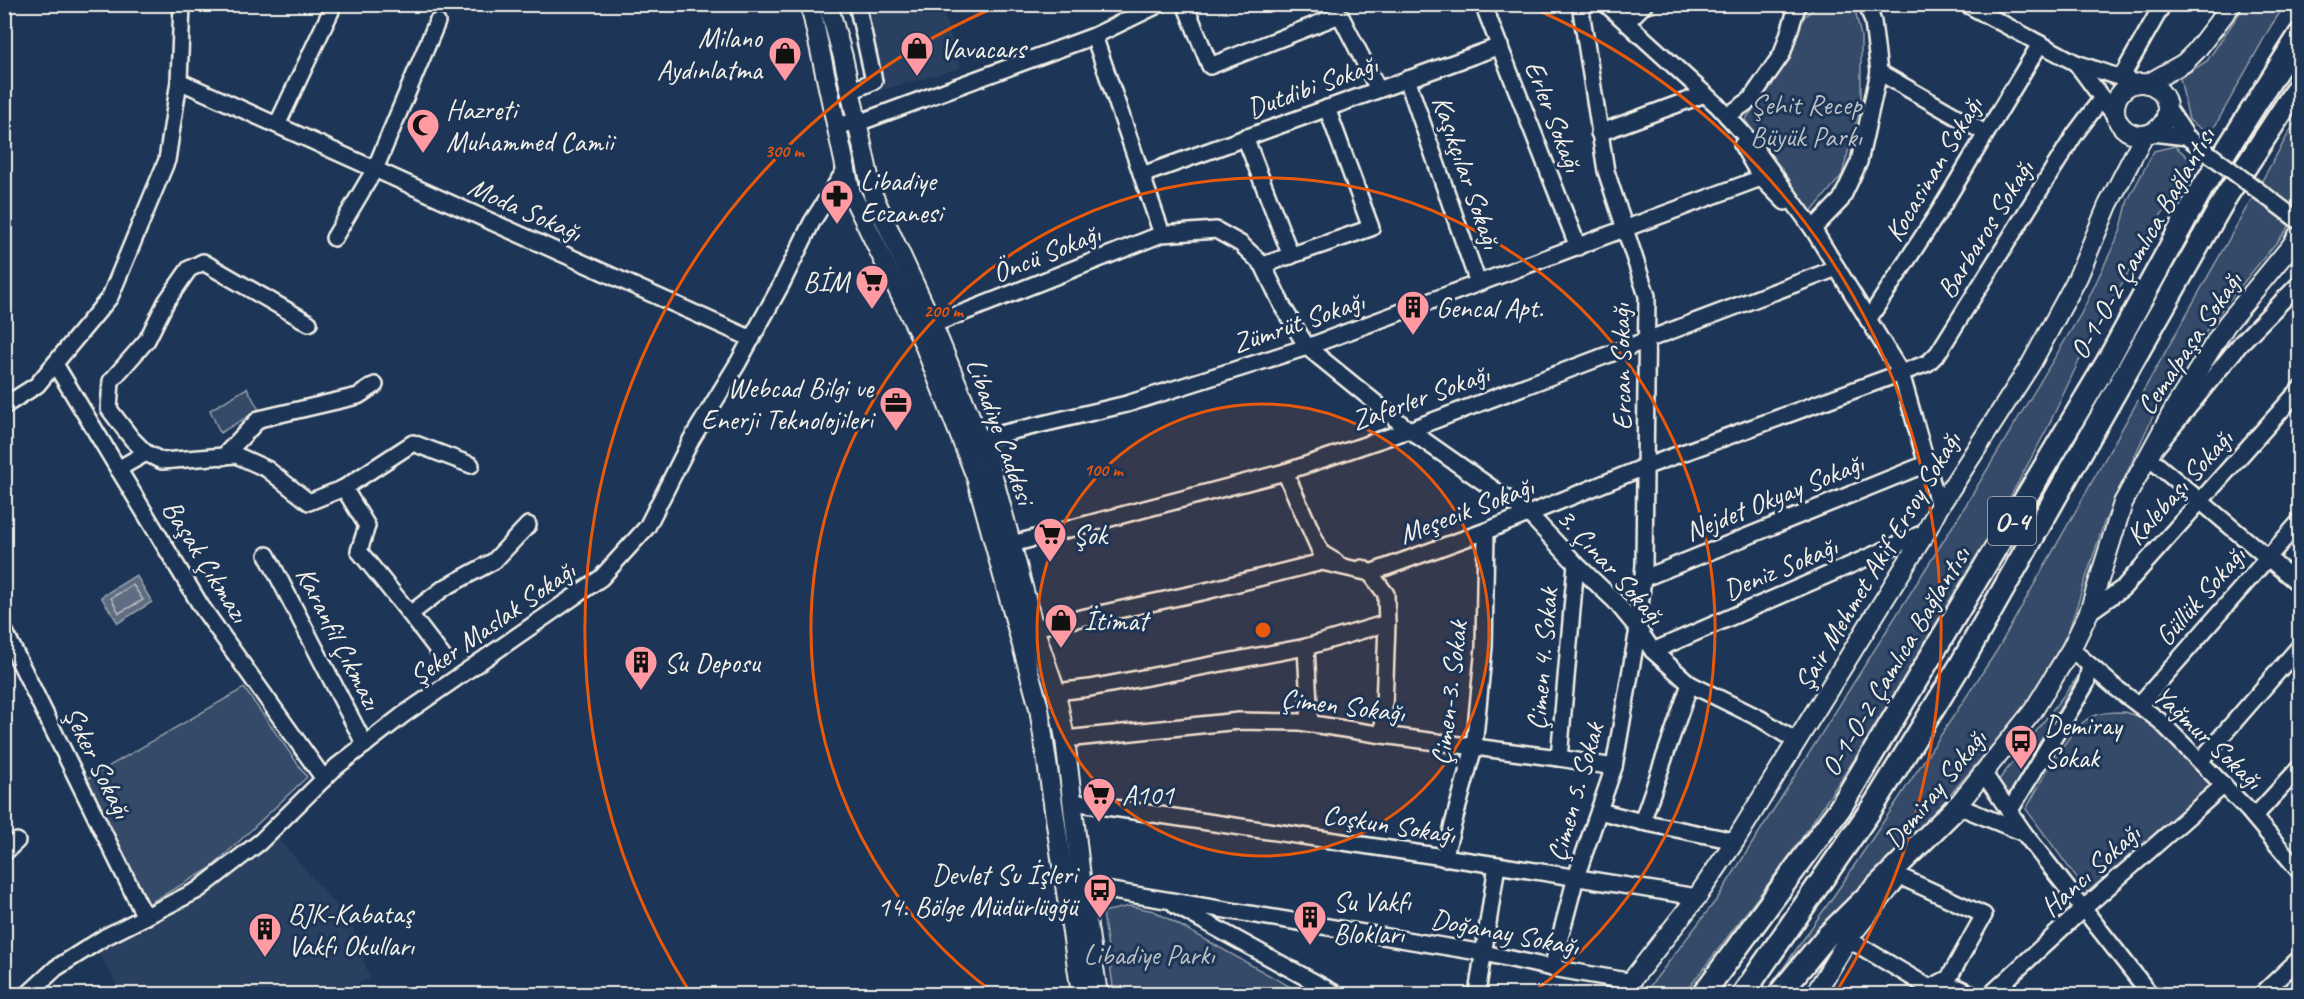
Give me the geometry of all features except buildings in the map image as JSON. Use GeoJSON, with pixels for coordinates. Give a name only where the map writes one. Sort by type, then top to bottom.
{"type":"FeatureCollection","features":[{"type":"Feature","properties":{"kind":"highway","name":"O-1-O-2 Çamlıca Bağlantısı"},"geometry":{"type":"LineString","coordinates":[[1703,994],[1840,808],[2106,364],[2203,187],[2300,34]]}},
{"type":"Feature","properties":{"kind":"highway","name":"O-4"},"geometry":{"type":"LineString","coordinates":[[1743,994],[1874,805],[1961,664],[2227,195],[2300,84]]}},
{"type":"Feature","properties":{"kind":"highway"},"geometry":{"type":"LineString","coordinates":[[1779,994],[1827,936],[1958,806]]}},
{"type":"Feature","properties":{"kind":"main road","name":"Libadiye Caddesi"},"geometry":{"type":"LineString","coordinates":[[810,4],[852,193],[923,342],[976,477],[1039,708],[1081,994]]}},
{"type":"Feature","properties":{"kind":"main road","name":"Libadiye Caddesi"},"geometry":{"type":"LineString","coordinates":[[828,4],[851,92],[873,195],[932,325],[990,465],[1034,628],[1056,692],[1065,739],[1082,886],[1098,994]]}},
{"type":"Feature","properties":{"kind":"main road"},"geometry":{"type":"LineString","coordinates":[[2108,205],[2124,153],[2116,104],[2119,96],[2124,90],[2143,84],[2184,63],[2232,4]]}},
{"type":"Feature","properties":{"kind":"main road"},"geometry":{"type":"LineString","coordinates":[[2120,123],[2136,135],[2148,134],[2164,122],[2167,106],[2161,92],[2143,84]]}},
{"type":"Feature","properties":{"kind":"main road","name":"Şair Mehmet Akif Ersoy Sokağı"},"geometry":{"type":"LineString","coordinates":[[1627,988],[1697,897],[1735,841],[1926,532],[1939,507],[2031,364],[2078,277],[2108,205],[2148,134]]}},
{"type":"Feature","properties":{"kind":"main road","name":"Cemalpaşa Sokağı"},"geometry":{"type":"LineString","coordinates":[[2089,612],[2123,503],[2175,407],[2226,325],[2300,232]]}},
{"type":"Feature","properties":{"kind":"main road","name":"Demiray Sokağı"},"geometry":{"type":"LineString","coordinates":[[1815,994],[1848,939],[2033,711],[2072,649],[2089,612]]}},
{"type":"Feature","properties":{"kind":"street"},"geometry":{"type":"LineString","coordinates":[[4,406],[37,386],[110,297],[167,160],[179,81],[182,4]]}},
{"type":"Feature","properties":{"kind":"street"},"geometry":{"type":"LineString","coordinates":[[851,92],[874,81],[857,4]]}},
{"type":"Feature","properties":{"kind":"street"},"geometry":{"type":"LineString","coordinates":[[838,124],[858,123],[1094,36],[1160,4]]}},
{"type":"Feature","properties":{"kind":"street"},"geometry":{"type":"LineString","coordinates":[[1185,4],[1210,66],[1337,10],[1378,89]]}},
{"type":"Feature","properties":{"kind":"street","name":"Erler Sokağı"},"geometry":{"type":"LineString","coordinates":[[1483,4],[1578,247]]}},
{"type":"Feature","properties":{"kind":"street","name":"Ercan Sokağı"},"geometry":{"type":"LineString","coordinates":[[1580,4],[1606,171],[1647,296],[1647,466],[1644,565],[1638,629]]}},
{"type":"Feature","properties":{"kind":"street"},"geometry":{"type":"LineString","coordinates":[[1606,4],[1727,116],[1748,140],[1813,229],[1901,372],[1939,507]]}},
{"type":"Feature","properties":{"kind":"street"},"geometry":{"type":"LineString","coordinates":[[1627,22],[1645,4]]}},
{"type":"Feature","properties":{"kind":"street"},"geometry":{"type":"LineString","coordinates":[[1727,116],[1749,100],[1782,54],[1798,4]]}},
{"type":"Feature","properties":{"kind":"street"},"geometry":{"type":"LineString","coordinates":[[1813,229],[1841,200],[1859,162],[1879,72],[1873,22],[1867,4]]}},
{"type":"Feature","properties":{"kind":"street"},"geometry":{"type":"LineString","coordinates":[[1966,4],[1991,10],[2040,44],[2076,63],[2143,84]]}},
{"type":"Feature","properties":{"kind":"street"},"geometry":{"type":"LineString","coordinates":[[2121,78],[2156,7]]}},
{"type":"Feature","properties":{"kind":"street"},"geometry":{"type":"LineString","coordinates":[[277,125],[331,10]]}},
{"type":"Feature","properties":{"kind":"street"},"geometry":{"type":"LineString","coordinates":[[334,238],[375,169],[437,22]]}},
{"type":"Feature","properties":{"kind":"street"},"geometry":{"type":"LineString","coordinates":[[1094,36],[1162,234]]}},
{"type":"Feature","properties":{"kind":"street","name":"Kocasinan Sokağı"},"geometry":{"type":"LineString","coordinates":[[1868,320],[1940,210],[2040,44]]}},
{"type":"Feature","properties":{"kind":"street","name":"Dutdibi Sokağı"},"geometry":{"type":"LineString","coordinates":[[1142,175],[1500,45]]}},
{"type":"Feature","properties":{"kind":"street"},"geometry":{"type":"LineString","coordinates":[[2076,63],[2120,123]]}},
{"type":"Feature","properties":{"kind":"street"},"geometry":{"type":"LineString","coordinates":[[1879,72],[1985,133]]}},
{"type":"Feature","properties":{"kind":"street","name":"Kaşıkçılar Sokağı"},"geometry":{"type":"LineString","coordinates":[[1407,79],[1478,283]]}},
{"type":"Feature","properties":{"kind":"street","name":"Moda Sokağı"},"geometry":{"type":"LineString","coordinates":[[179,81],[752,339]]}},
{"type":"Feature","properties":{"kind":"street"},"geometry":{"type":"LineString","coordinates":[[1599,133],[1705,94]]}},
{"type":"Feature","properties":{"kind":"street","name":"Barbaros Sokağı"},"geometry":{"type":"LineString","coordinates":[[1901,372],[1928,363],[1938,353],[2075,134],[2102,98]]}},
{"type":"Feature","properties":{"kind":"street"},"geometry":{"type":"LineString","coordinates":[[2167,106],[2187,137],[2300,222]]}},
{"type":"Feature","properties":{"kind":"street"},"geometry":{"type":"LineString","coordinates":[[1263,265],[1371,228],[1327,108]]}},
{"type":"Feature","properties":{"kind":"street"},"geometry":{"type":"LineString","coordinates":[[1727,116],[1761,178],[1813,229]]}},
{"type":"Feature","properties":{"kind":"street"},"geometry":{"type":"LineString","coordinates":[[2148,134],[2187,137]]}},
{"type":"Feature","properties":{"kind":"street"},"geometry":{"type":"LineString","coordinates":[[1245,137],[1291,256]]}},
{"type":"Feature","properties":{"kind":"street","name":"Şeker Maslak Sokağı"},"geometry":{"type":"LineString","coordinates":[[28,994],[56,968],[105,936],[198,890],[260,842],[324,779],[365,745],[465,671],[601,578],[647,527],[690,440],[752,339],[812,222],[847,167]]}},
{"type":"Feature","properties":{"kind":"street","name":"Zümrüt Sokağı"},"geometry":{"type":"LineString","coordinates":[[979,439],[1127,404],[1307,347],[1761,178]]}},
{"type":"Feature","properties":{"kind":"street","name":"Öncü Sokağı"},"geometry":{"type":"LineString","coordinates":[[932,325],[1162,234],[1216,230],[1241,244],[1263,265],[1284,309],[1307,347]]}},
{"type":"Feature","properties":{"kind":"street"},"geometry":{"type":"LineString","coordinates":[[309,323],[203,262],[189,269],[165,302],[147,340],[111,381],[109,409],[146,453],[162,461],[236,456],[267,469],[309,502],[344,488],[413,443],[471,465]]}},
{"type":"Feature","properties":{"kind":"street","name":"Zaferler Sokağı"},"geometry":{"type":"LineString","coordinates":[[1012,544],[1285,472],[1409,430],[1837,268]]}},
{"type":"Feature","properties":{"kind":"street","name":"Cemalpaşa Sokağı"},"geometry":{"type":"LineString","coordinates":[[2148,457],[2241,343],[2300,283]]}},
{"type":"Feature","properties":{"kind":"street"},"geometry":{"type":"LineString","coordinates":[[923,342],[932,325]]}},
{"type":"Feature","properties":{"kind":"street","name":"3. Çınar Sokağı"},"geometry":{"type":"LineString","coordinates":[[1307,347],[1409,430],[1529,514],[1615,601],[1653,651],[1690,684],[1761,719],[1797,742]]}},
{"type":"Feature","properties":{"kind":"street","name":"Başak Çıkmazı"},"geometry":{"type":"LineString","coordinates":[[55,364],[201,606],[324,779]]}},
{"type":"Feature","properties":{"kind":"street","name":"Meşecik Sokağı"},"geometry":{"type":"LineString","coordinates":[[1370,573],[1486,531],[1647,466],[1901,372]]}},
{"type":"Feature","properties":{"kind":"street"},"geometry":{"type":"LineString","coordinates":[[223,457],[259,419],[358,396],[375,385]]}},
{"type":"Feature","properties":{"kind":"street","name":"Kalebaşı Sokağı"},"geometry":{"type":"LineString","coordinates":[[2089,612],[2123,588],[2300,389]]}},
{"type":"Feature","properties":{"kind":"street"},"geometry":{"type":"LineString","coordinates":[[118,469],[146,453]]}},
{"type":"Feature","properties":{"kind":"street"},"geometry":{"type":"LineString","coordinates":[[2148,457],[2300,585]]}},
{"type":"Feature","properties":{"kind":"street","name":"Nejdet Okyay Sokağı"},"geometry":{"type":"LineString","coordinates":[[1642,579],[1926,464]]}},
{"type":"Feature","properties":{"kind":"street"},"geometry":{"type":"LineString","coordinates":[[1285,472],[1321,553],[1333,561],[1355,564],[1370,573],[1386,594],[1383,735]]}},
{"type":"Feature","properties":{"kind":"street"},"geometry":{"type":"LineString","coordinates":[[344,488],[367,526],[359,551],[443,657]]}},
{"type":"Feature","properties":{"kind":"street","name":"Güllük Sokağı"},"geometry":{"type":"LineString","coordinates":[[2139,705],[2300,521]]}},
{"type":"Feature","properties":{"kind":"street"},"geometry":{"type":"LineString","coordinates":[[410,614],[444,588],[494,561],[528,525]]}},
{"type":"Feature","properties":{"kind":"street","name":"Çimen-3. Sokak"},"geometry":{"type":"LineString","coordinates":[[1444,858],[1474,747],[1484,647],[1486,531]]}},
{"type":"Feature","properties":{"kind":"street","name":"Deniz Sokağı"},"geometry":{"type":"LineString","coordinates":[[1653,651],[1926,532]]}},
{"type":"Feature","properties":{"kind":"street","name":"Karanfil Çıkmazı"},"geometry":{"type":"LineString","coordinates":[[267,555],[365,745]]}},
{"type":"Feature","properties":{"kind":"street"},"geometry":{"type":"LineString","coordinates":[[1034,628],[1202,592],[1322,562],[1370,573]]}},
{"type":"Feature","properties":{"kind":"street","name":"Çimen 4. Sokak"},"geometry":{"type":"LineString","coordinates":[[1559,758],[1576,564]]}},
{"type":"Feature","properties":{"kind":"street"},"geometry":{"type":"LineString","coordinates":[[1056,692],[1090,688],[1306,647],[1387,623]]}},
{"type":"Feature","properties":{"kind":"street","name":"Çimen 5. Sokak"},"geometry":{"type":"LineString","coordinates":[[1552,968],[1576,877],[1614,767],[1638,629]]}},
{"type":"Feature","properties":{"kind":"street","name":"Şeker Sokağı"},"geometry":{"type":"LineString","coordinates":[[4,630],[145,916]]}},
{"type":"Feature","properties":{"kind":"street"},"geometry":{"type":"LineString","coordinates":[[2199,761],[2300,646]]}},
{"type":"Feature","properties":{"kind":"street"},"geometry":{"type":"LineString","coordinates":[[1306,647],[1310,724]]}},
{"type":"Feature","properties":{"kind":"street","name":"Yağmur Sokağı"},"geometry":{"type":"LineString","coordinates":[[2072,649],[2160,721],[2254,817],[2299,872]]}},
{"type":"Feature","properties":{"kind":"street"},"geometry":{"type":"LineString","coordinates":[[2009,812],[2086,684],[2090,666]]}},
{"type":"Feature","properties":{"kind":"street"},"geometry":{"type":"LineString","coordinates":[[1642,822],[1690,684]]}},
{"type":"Feature","properties":{"kind":"street","name":"Çimen Sokağı"},"geometry":{"type":"LineString","coordinates":[[1065,739],[1239,721],[1310,724],[1614,767]]}},
{"type":"Feature","properties":{"kind":"street"},"geometry":{"type":"LineString","coordinates":[[2254,817],[2300,767]]}},
{"type":"Feature","properties":{"kind":"street"},"geometry":{"type":"LineString","coordinates":[[1984,774],[2024,833],[2084,908],[2144,992]]}},
{"type":"Feature","properties":{"kind":"street","name":"Hancı Sokağı"},"geometry":{"type":"LineString","coordinates":[[1991,994],[2084,908],[2224,785]]}},
{"type":"Feature","properties":{"kind":"street","name":"Coşkun Sokağı"},"geometry":{"type":"LineString","coordinates":[[1073,802],[1697,897]]}},
{"type":"Feature","properties":{"kind":"street"},"geometry":{"type":"LineString","coordinates":[[1958,806],[2024,833]]}},
{"type":"Feature","properties":{"kind":"street"},"geometry":{"type":"LineString","coordinates":[[1599,811],[1735,841]]}},
{"type":"Feature","properties":{"kind":"street"},"geometry":{"type":"LineString","coordinates":[[4,853],[17,841]]}},
{"type":"Feature","properties":{"kind":"street"},"geometry":{"type":"LineString","coordinates":[[1477,994],[1497,865]]}},
{"type":"Feature","properties":{"kind":"street"},"geometry":{"type":"LineString","coordinates":[[1899,876],[1984,915],[1948,978],[1928,991]]}},
{"type":"Feature","properties":{"kind":"street","name":"Doğanay Sokağı"},"geometry":{"type":"LineString","coordinates":[[1082,886],[1484,953],[1627,988]]}},
{"type":"Feature","properties":{"kind":"street"},"geometry":{"type":"LineString","coordinates":[[1165,900],[1336,994]]}},
{"type":"Feature","properties":{"kind":"street"},"geometry":{"type":"LineString","coordinates":[[1848,939],[1928,991],[1959,988],[1971,994]]}},
{"type":"Feature","properties":{"kind":"street"},"geometry":{"type":"LineString","coordinates":[[2262,994],[2300,958]]}},
{"type":"Feature","properties":{"kind":"shaded area"},"geometry":{"type":"Polygon","coordinates":[[[844,5],[941,5],[961,68],[875,92],[844,5]]]}},
{"type":"Feature","properties":{"kind":"shaded area"},"geometry":{"type":"Polygon","coordinates":[[[277,837],[351,922],[370,979],[333,994],[122,994],[99,952],[204,897],[277,837]]]}},
{"type":"Feature","properties":{"kind":"green space","name":"Şehit Recep Büyük Parkı"},"geometry":{"type":"Polygon","coordinates":[[[1818,5],[1854,5],[1861,36],[1861,103],[1842,175],[1809,215],[1789,179],[1745,120],[1787,62],[1803,18],[1818,5]]]}},
{"type":"Feature","properties":{"kind":"green space"},"geometry":{"type":"Polygon","coordinates":[[[2245,5],[2285,5],[2210,135],[2189,120],[2180,78],[2207,61],[2245,5]]]}},
{"type":"Feature","properties":{"kind":"green space"},"geometry":{"type":"Polygon","coordinates":[[[2299,115],[2299,212],[2225,305],[2188,356],[2152,418],[2104,523],[2068,633],[2027,705],[1944,802],[1770,987],[1844,881],[1996,652],[2299,115]]]}},
{"type":"Feature","properties":{"kind":"green space"},"geometry":{"type":"Polygon","coordinates":[[[2175,146],[2192,161],[2085,348],[2047,429],[1971,569],[1860,751],[1791,854],[1684,994],[1644,994],[1717,899],[1961,513],[2081,314],[2120,232],[2128,200],[2154,151],[2175,146]]]}},
{"type":"Feature","properties":{"kind":"green space"},"geometry":{"type":"Polygon","coordinates":[[[247,388],[259,410],[220,433],[210,410],[247,388]]]}},
{"type":"Feature","properties":{"kind":"green space"},"geometry":{"type":"Polygon","coordinates":[[[2080,674],[2009,796],[1998,781],[2080,674]]]}},
{"type":"Feature","properties":{"kind":"green space"},"geometry":{"type":"Polygon","coordinates":[[[244,688],[307,777],[211,868],[148,904],[87,779],[244,688]]]}},
{"type":"Feature","properties":{"kind":"green space"},"geometry":{"type":"Polygon","coordinates":[[[2124,712],[2137,716],[2162,731],[2216,783],[2089,895],[2026,809],[2055,758],[2082,723],[2099,714],[2124,712]]]}},
{"type":"Feature","properties":{"kind":"green space","name":"Libadiye Parkı"},"geometry":{"type":"Polygon","coordinates":[[[1130,906],[1154,911],[1303,994],[1114,994],[1103,912],[1130,906]]]}},
{"type":"Feature","properties":{"kind":"water"},"geometry":{"type":"Polygon","coordinates":[[[136,575],[152,602],[118,623],[101,597],[136,575]]]}},
{"type":"Feature","properties":{"kind":"place","name":"Vavacars"},"geometry":{"type":"Point","coordinates":[917,77]}},
{"type":"Feature","properties":{"kind":"place","name":"Milano Aydınlatma"},"geometry":{"type":"Point","coordinates":[785,82]}},
{"type":"Feature","properties":{"kind":"place","name":"Hazreti Muhammed Camii"},"geometry":{"type":"Point","coordinates":[423,154]}},
{"type":"Feature","properties":{"kind":"place","name":"Libadiye Eczanesi"},"geometry":{"type":"Point","coordinates":[837,225]}},
{"type":"Feature","properties":{"kind":"place","name":"BİM"},"geometry":{"type":"Point","coordinates":[872,310]}},
{"type":"Feature","properties":{"kind":"place","name":"Gencal Apt."},"geometry":{"type":"Point","coordinates":[1413,336]}},
{"type":"Feature","properties":{"kind":"place","name":"Webcad Bilgi ve Enerji Teknolojileri"},"geometry":{"type":"Point","coordinates":[896,432]}},
{"type":"Feature","properties":{"kind":"place","name":"Şok"},"geometry":{"type":"Point","coordinates":[1050,563]}},
{"type":"Feature","properties":{"kind":"place","name":"İtimat"},"geometry":{"type":"Point","coordinates":[1061,649]}},
{"type":"Feature","properties":{"kind":"place","name":"Su Deposu"},"geometry":{"type":"Point","coordinates":[641,691]}},
{"type":"Feature","properties":{"kind":"place","name":"Demiray Sokak"},"geometry":{"type":"Point","coordinates":[2021,770]}},
{"type":"Feature","properties":{"kind":"place","name":"A101"},"geometry":{"type":"Point","coordinates":[1099,823]}},
{"type":"Feature","properties":{"kind":"place","name":"Devlet Su İşleri 14. Bölge Müdürlügğü"},"geometry":{"type":"Point","coordinates":[1100,919]}},
{"type":"Feature","properties":{"kind":"place","name":"Su Vakfı Blokları"},"geometry":{"type":"Point","coordinates":[1310,946]}},
{"type":"Feature","properties":{"kind":"place","name":"BJK-Kabataş Vakfı Okulları"},"geometry":{"type":"Point","coordinates":[265,958]}}]}
